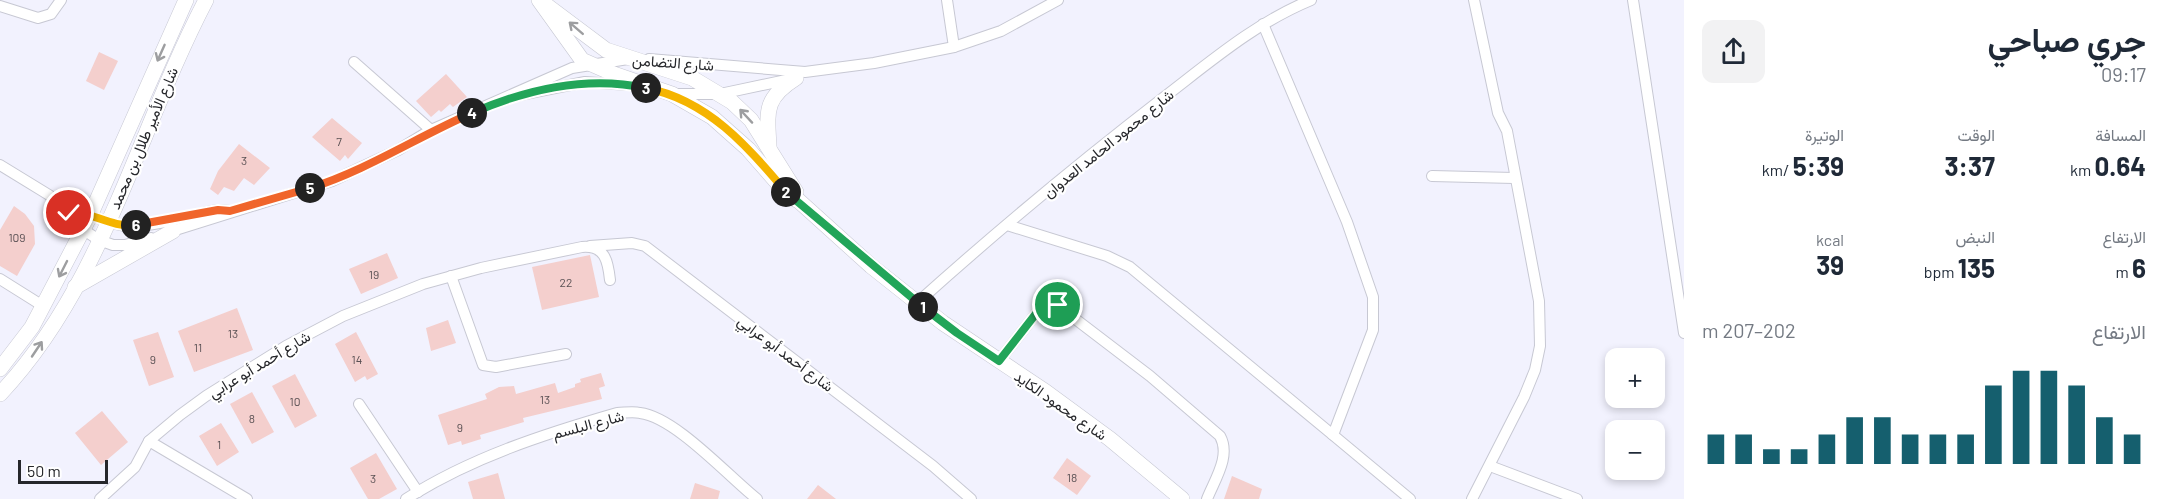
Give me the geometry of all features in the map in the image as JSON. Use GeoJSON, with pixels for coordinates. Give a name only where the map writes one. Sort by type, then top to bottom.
{"type":"FeatureCollection","features":[{"type":"Feature","properties":{"kind":"street"},"geometry":{"type":"LineString","coordinates":[[0,6],[38,18],[51,14],[61,0]]}},
{"type":"Feature","properties":{"kind":"street","name":"شارع الأمير طلال بن محمد"},"geometry":{"type":"LineString","coordinates":[[0,369],[32,327],[90,216],[186,0]]}},
{"type":"Feature","properties":{"kind":"street","name":"شارع الأمير طلال بن محمد"},"geometry":{"type":"LineString","coordinates":[[0,394],[35,354],[75,287],[99,240],[185,41],[206,0]]}},
{"type":"Feature","properties":{"kind":"street"},"geometry":{"type":"LineString","coordinates":[[947,0],[954,47]]}},
{"type":"Feature","properties":{"kind":"street","name":"شارع التضامن"},"geometry":{"type":"LineString","coordinates":[[512,96],[592,81],[640,86],[672,94],[720,94],[800,75],[954,47],[1001,31],[1058,0]]}},
{"type":"Feature","properties":{"kind":"street","name":"شارع محمود الحامد العدوان"},"geometry":{"type":"LineString","coordinates":[[918,302],[1006,225],[1210,61],[1263,24],[1311,0]]}},
{"type":"Feature","properties":{"kind":"street"},"geometry":{"type":"LineString","coordinates":[[1472,499],[1524,397],[1535,370],[1540,346],[1539,301],[1514,178],[1507,131],[1498,113],[1474,0]]}},
{"type":"Feature","properties":{"kind":"street"},"geometry":{"type":"LineString","coordinates":[[1633,0],[1684,333]]}},
{"type":"Feature","properties":{"kind":"street","name":"شارع محمود الكايد"},"geometry":{"type":"LineString","coordinates":[[541,1],[595,44],[626,58],[681,74],[720,94],[751,120],[796,191],[799,201]]}},
{"type":"Feature","properties":{"kind":"street","name":"شارع محمود الكايد"},"geometry":{"type":"LineString","coordinates":[[541,1],[572,48],[587,64],[672,94],[726,127],[789,196],[799,201],[871,266],[957,333],[1110,439],[1182,499]]}},
{"type":"Feature","properties":{"kind":"street"},"geometry":{"type":"LineString","coordinates":[[1263,24],[1347,222],[1373,297],[1373,330],[1333,435]]}},
{"type":"Feature","properties":{"kind":"street","name":"شارع التضامن"},"geometry":{"type":"LineString","coordinates":[[230,211],[218,210],[132,226],[106,223],[80,211],[69,213],[73,223],[99,240],[112,245],[125,245],[332,181],[398,150],[431,130],[512,96],[528,85],[587,64],[626,58],[800,75]]}},
{"type":"Feature","properties":{"kind":"street"},"geometry":{"type":"LineString","coordinates":[[354,62],[431,130]]}},
{"type":"Feature","properties":{"kind":"street"},"geometry":{"type":"LineString","coordinates":[[769,149],[769,105],[780,88],[800,75]]}},
{"type":"Feature","properties":{"kind":"street"},"geometry":{"type":"LineString","coordinates":[[0,165],[33,184],[69,213]]}},
{"type":"Feature","properties":{"kind":"street"},"geometry":{"type":"LineString","coordinates":[[1432,176],[1514,178]]}},
{"type":"Feature","properties":{"kind":"street"},"geometry":{"type":"LineString","coordinates":[[1006,225],[1107,256],[1130,267],[1410,499]]}},
{"type":"Feature","properties":{"kind":"street"},"geometry":{"type":"LineString","coordinates":[[75,287],[173,231]]}},
{"type":"Feature","properties":{"kind":"street","name":"شارع أحمد أبو عرابي"},"geometry":{"type":"LineString","coordinates":[[100,499],[135,467],[149,441],[206,396],[286,346],[343,316],[423,284],[451,276],[587,246],[632,243],[645,246],[933,466],[971,499]]}},
{"type":"Feature","properties":{"kind":"street"},"geometry":{"type":"LineString","coordinates":[[587,246],[593,246],[601,251],[608,260],[610,280]]}},
{"type":"Feature","properties":{"kind":"street"},"geometry":{"type":"LineString","coordinates":[[451,276],[483,365],[496,367],[566,354]]}},
{"type":"Feature","properties":{"kind":"street"},"geometry":{"type":"LineString","coordinates":[[0,279],[43,306]]}},
{"type":"Feature","properties":{"kind":"street"},"geometry":{"type":"LineString","coordinates":[[999,361],[1042,306],[1058,305],[1150,376],[1220,436],[1224,443],[1224,456],[1207,499]]}},
{"type":"Feature","properties":{"kind":"street"},"geometry":{"type":"LineString","coordinates":[[359,404],[418,492]]}},
{"type":"Feature","properties":{"kind":"street","name":"شارع البلسم"},"geometry":{"type":"LineString","coordinates":[[406,499],[466,467],[526,442],[617,413],[641,412],[674,428],[755,498]]}},
{"type":"Feature","properties":{"kind":"street"},"geometry":{"type":"LineString","coordinates":[[149,441],[247,499]]}},
{"type":"Feature","properties":{"kind":"street"},"geometry":{"type":"LineString","coordinates":[[1490,466],[1577,499]]}},
{"type":"Feature","properties":{"kind":"building"},"geometry":{"type":"Polygon","coordinates":[[[99,52],[118,61],[104,90],[86,81],[99,52]]]}},
{"type":"Feature","properties":{"kind":"building"},"geometry":{"type":"Polygon","coordinates":[[[446,74],[467,97],[453,107],[450,104],[441,112],[439,110],[431,117],[416,101],[446,74]]]}},
{"type":"Feature","properties":{"kind":"building"},"geometry":{"type":"Polygon","coordinates":[[[332,118],[362,143],[348,159],[345,155],[340,161],[312,137],[332,118]]]}},
{"type":"Feature","properties":{"kind":"building"},"geometry":{"type":"Polygon","coordinates":[[[239,144],[270,168],[254,185],[244,178],[234,191],[224,187],[218,195],[210,189],[218,171],[239,144]]]}},
{"type":"Feature","properties":{"kind":"building"},"geometry":{"type":"Polygon","coordinates":[[[14,206],[25,214],[34,226],[35,244],[17,276],[0,266],[0,230],[14,206]]]}},
{"type":"Feature","properties":{"kind":"building"},"geometry":{"type":"Polygon","coordinates":[[[387,253],[398,278],[361,294],[349,269],[387,253]]]}},
{"type":"Feature","properties":{"kind":"building"},"geometry":{"type":"Polygon","coordinates":[[[590,255],[599,297],[542,310],[532,267],[590,255]]]}},
{"type":"Feature","properties":{"kind":"building"},"geometry":{"type":"Polygon","coordinates":[[[237,308],[253,350],[194,372],[178,331],[237,308]]]}},
{"type":"Feature","properties":{"kind":"building"},"geometry":{"type":"Polygon","coordinates":[[[448,320],[456,343],[431,351],[426,328],[448,320]]]}},
{"type":"Feature","properties":{"kind":"building"},"geometry":{"type":"Polygon","coordinates":[[[158,332],[174,377],[149,386],[133,340],[158,332]]]}},
{"type":"Feature","properties":{"kind":"building"},"geometry":{"type":"Polygon","coordinates":[[[356,332],[378,374],[367,380],[365,376],[355,382],[335,344],[356,332]]]}},
{"type":"Feature","properties":{"kind":"building"},"geometry":{"type":"Polygon","coordinates":[[[601,373],[605,386],[599,388],[602,399],[523,418],[524,422],[480,435],[481,439],[462,445],[461,441],[448,445],[438,415],[487,399],[485,394],[499,387],[514,386],[516,394],[555,383],[558,393],[575,387],[575,384],[581,382],[580,379],[601,373]]]}},
{"type":"Feature","properties":{"kind":"building"},"geometry":{"type":"Polygon","coordinates":[[[295,374],[317,416],[295,428],[272,386],[295,374]]]}},
{"type":"Feature","properties":{"kind":"building"},"geometry":{"type":"Polygon","coordinates":[[[252,392],[274,432],[252,444],[230,404],[252,392]]]}},
{"type":"Feature","properties":{"kind":"building"},"geometry":{"type":"Polygon","coordinates":[[[102,411],[128,442],[101,465],[75,433],[102,411]]]}},
{"type":"Feature","properties":{"kind":"building"},"geometry":{"type":"Polygon","coordinates":[[[221,423],[239,452],[217,466],[199,436],[221,423]]]}},
{"type":"Feature","properties":{"kind":"building"},"geometry":{"type":"Polygon","coordinates":[[[376,453],[397,489],[379,499],[368,499],[350,468],[376,453]]]}},
{"type":"Feature","properties":{"kind":"building"},"geometry":{"type":"Polygon","coordinates":[[[1067,458],[1091,476],[1077,495],[1053,478],[1067,458]]]}},
{"type":"Feature","properties":{"kind":"building"},"geometry":{"type":"Polygon","coordinates":[[[498,473],[505,499],[473,499],[468,482],[498,473]]]}},
{"type":"Feature","properties":{"kind":"building"},"geometry":{"type":"Polygon","coordinates":[[[1232,476],[1262,489],[1259,499],[1224,499],[1232,476]]]}},
{"type":"Feature","properties":{"kind":"building"},"geometry":{"type":"Polygon","coordinates":[[[695,483],[720,491],[718,499],[690,499],[695,483]]]}},
{"type":"Feature","properties":{"kind":"building"},"geometry":{"type":"Polygon","coordinates":[[[818,485],[836,499],[807,499],[818,485]]]}},
{"type":"Feature","properties":{"kind":"route"},"geometry":{"type":"LineString","coordinates":[[69,213],[80,211],[106,223],[132,226],[218,210],[230,211],[332,181],[398,150],[431,130],[512,96],[530,94],[558,86],[600,81],[640,86],[672,94],[712,117],[726,127],[748,149],[789,196],[799,201],[871,266],[943,323],[999,361],[1042,306],[1058,305]]}}]}
